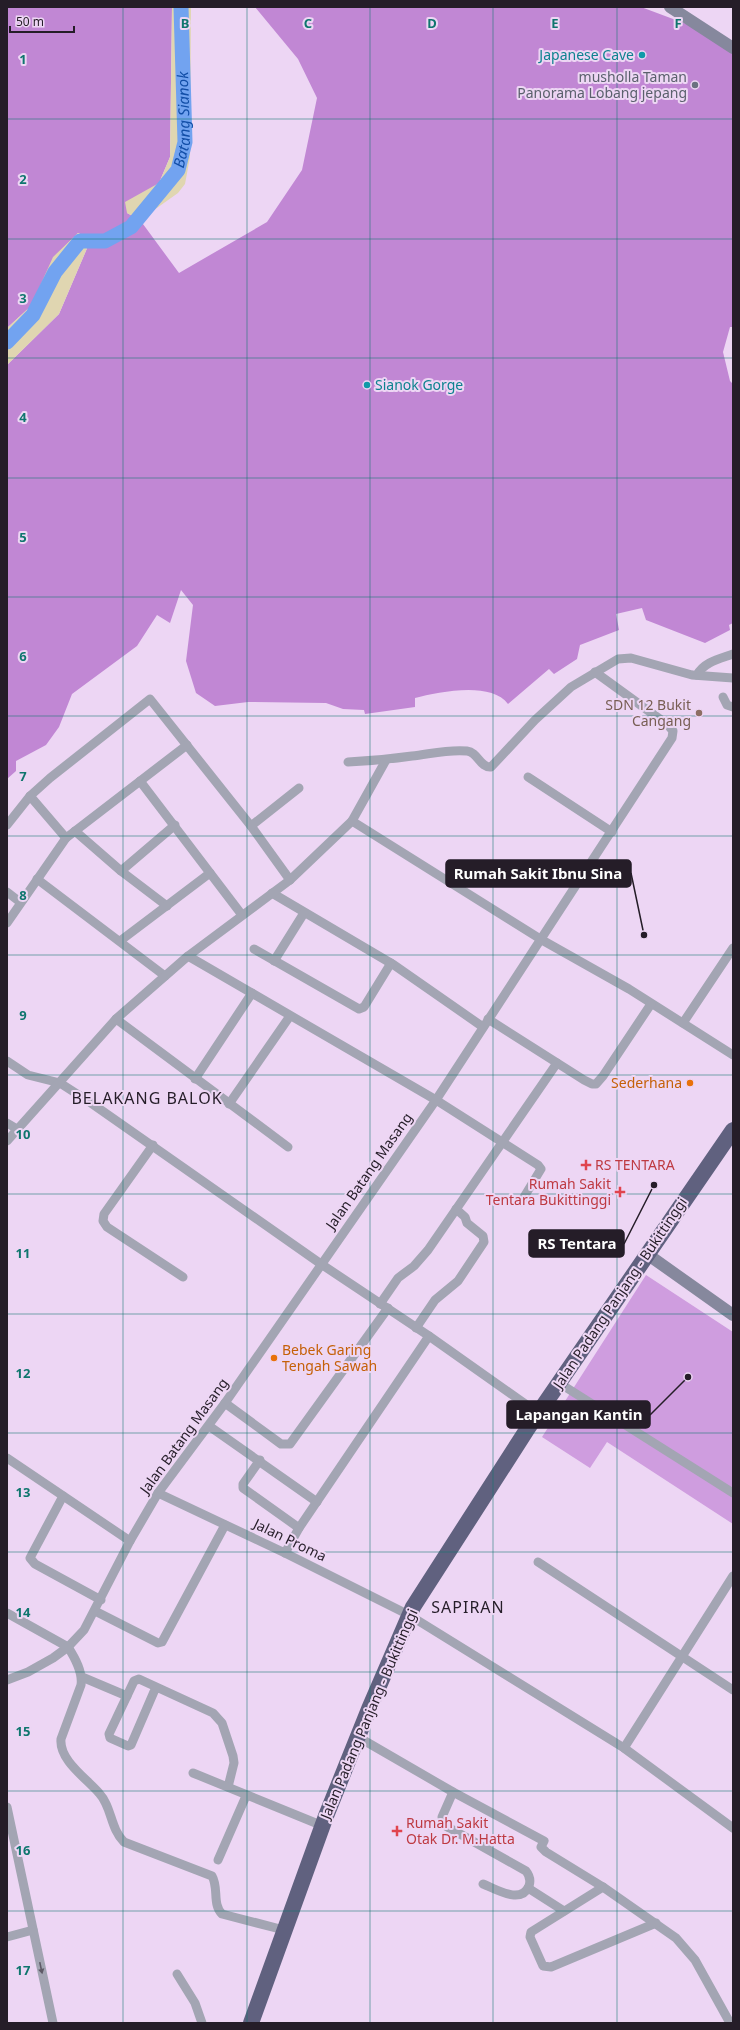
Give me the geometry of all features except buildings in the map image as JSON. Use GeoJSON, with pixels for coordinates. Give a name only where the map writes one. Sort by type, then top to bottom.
{"type":"FeatureCollection","features":[{"type":"Feature","properties":{"kind":"highway","name":"Jalan Padang Panjang - Bukittinggi"},"geometry":{"type":"LineString","coordinates":[[251,2023],[323,1826],[409,1615],[452,1544],[538,1413],[733,1130]]}},
{"type":"Feature","properties":{"kind":"street"},"geometry":{"type":"LineString","coordinates":[[670,7],[733,48]]}},
{"type":"Feature","properties":{"kind":"street"},"geometry":{"type":"LineString","coordinates":[[697,676],[701,669],[710,662],[733,654]]}},
{"type":"Feature","properties":{"kind":"street"},"geometry":{"type":"LineString","coordinates":[[348,762],[386,760],[440,752],[467,751],[474,754],[485,766],[492,767],[555,701],[576,683],[618,659],[631,658],[697,676],[733,678]]}},
{"type":"Feature","properties":{"kind":"street","name":"Jalan Batang Masang"},"geometry":{"type":"LineString","coordinates":[[7,1680],[39,1667],[68,1647],[84,1630],[101,1600],[130,1541],[158,1493],[209,1426],[436,1100],[542,940],[672,738],[673,732],[668,725],[595,672]]}},
{"type":"Feature","properties":{"kind":"street"},"geometry":{"type":"LineString","coordinates":[[724,697],[727,705],[733,707]]}},
{"type":"Feature","properties":{"kind":"street"},"geometry":{"type":"LineString","coordinates":[[7,825],[30,796],[59,769],[150,699],[251,826],[290,880]]}},
{"type":"Feature","properties":{"kind":"street"},"geometry":{"type":"LineString","coordinates":[[7,923],[20,902],[66,838],[187,745]]}},
{"type":"Feature","properties":{"kind":"street"},"geometry":{"type":"LineString","coordinates":[[7,1141],[116,1018],[188,956],[290,880],[352,821],[386,760]]}},
{"type":"Feature","properties":{"kind":"street"},"geometry":{"type":"LineString","coordinates":[[528,777],[612,832]]}},
{"type":"Feature","properties":{"kind":"street"},"geometry":{"type":"LineString","coordinates":[[140,781],[176,826],[242,915]]}},
{"type":"Feature","properties":{"kind":"street"},"geometry":{"type":"LineString","coordinates":[[251,826],[299,788]]}},
{"type":"Feature","properties":{"kind":"street"},"geometry":{"type":"LineString","coordinates":[[30,796],[66,838]]}},
{"type":"Feature","properties":{"kind":"street"},"geometry":{"type":"LineString","coordinates":[[352,821],[542,940],[629,989],[733,1055]]}},
{"type":"Feature","properties":{"kind":"street"},"geometry":{"type":"LineString","coordinates":[[121,871],[176,826]]}},
{"type":"Feature","properties":{"kind":"street"},"geometry":{"type":"LineString","coordinates":[[75,831],[121,871],[167,906]]}},
{"type":"Feature","properties":{"kind":"street"},"geometry":{"type":"LineString","coordinates":[[120,941],[210,873]]}},
{"type":"Feature","properties":{"kind":"street"},"geometry":{"type":"LineString","coordinates":[[37,879],[165,976]]}},
{"type":"Feature","properties":{"kind":"street"},"geometry":{"type":"LineString","coordinates":[[7,892],[20,902]]}},
{"type":"Feature","properties":{"kind":"street"},"geometry":{"type":"LineString","coordinates":[[272,893],[391,963],[486,1023],[588,1082],[596,1084],[603,1076],[651,1004]]}},
{"type":"Feature","properties":{"kind":"street"},"geometry":{"type":"LineString","coordinates":[[274,961],[304,913]]}},
{"type":"Feature","properties":{"kind":"street"},"geometry":{"type":"LineString","coordinates":[[684,1024],[733,948]]}},
{"type":"Feature","properties":{"kind":"street"},"geometry":{"type":"LineString","coordinates":[[254,949],[359,1009],[364,1007],[391,963]]}},
{"type":"Feature","properties":{"kind":"street"},"geometry":{"type":"LineString","coordinates":[[188,956],[436,1100],[538,1165],[541,1169],[521,1202]]}},
{"type":"Feature","properties":{"kind":"street"},"geometry":{"type":"LineString","coordinates":[[195,1079],[252,993]]}},
{"type":"Feature","properties":{"kind":"street"},"geometry":{"type":"LineString","coordinates":[[229,1104],[290,1016]]}},
{"type":"Feature","properties":{"kind":"street"},"geometry":{"type":"LineString","coordinates":[[116,1018],[288,1148]]}},
{"type":"Feature","properties":{"kind":"street"},"geometry":{"type":"LineString","coordinates":[[7,1061],[28,1075],[60,1083],[153,1145],[321,1264],[429,1336],[538,1413]]}},
{"type":"Feature","properties":{"kind":"street"},"geometry":{"type":"LineString","coordinates":[[225,1403],[281,1444],[290,1444],[384,1306],[398,1278],[414,1266],[428,1250],[557,1063]]}},
{"type":"Feature","properties":{"kind":"street"},"geometry":{"type":"LineString","coordinates":[[7,1123],[17,1129]]}},
{"type":"Feature","properties":{"kind":"street"},"geometry":{"type":"LineString","coordinates":[[153,1145],[104,1214],[103,1221],[107,1227],[183,1277]]}},
{"type":"Feature","properties":{"kind":"street"},"geometry":{"type":"LineString","coordinates":[[416,1328],[435,1300],[458,1282],[484,1242],[483,1236],[467,1223],[465,1217],[456,1209]]}},
{"type":"Feature","properties":{"kind":"street"},"geometry":{"type":"LineString","coordinates":[[647,1254],[733,1315]]}},
{"type":"Feature","properties":{"kind":"street"},"geometry":{"type":"LineString","coordinates":[[285,1553],[317,1502],[429,1336]]}},
{"type":"Feature","properties":{"kind":"street"},"geometry":{"type":"LineString","coordinates":[[559,1383],[733,1493]]}},
{"type":"Feature","properties":{"kind":"street"},"geometry":{"type":"LineString","coordinates":[[209,1426],[260,1460],[317,1502]]}},
{"type":"Feature","properties":{"kind":"street"},"geometry":{"type":"LineString","coordinates":[[7,1458],[130,1541]]}},
{"type":"Feature","properties":{"kind":"street"},"geometry":{"type":"LineString","coordinates":[[260,1460],[243,1484],[243,1488],[300,1528]]}},
{"type":"Feature","properties":{"kind":"street","name":"Jalan Proma"},"geometry":{"type":"LineString","coordinates":[[158,1493],[285,1553],[409,1615],[624,1748],[733,1828]]}},
{"type":"Feature","properties":{"kind":"street"},"geometry":{"type":"LineString","coordinates":[[63,1496],[30,1558],[35,1564],[101,1600]]}},
{"type":"Feature","properties":{"kind":"street"},"geometry":{"type":"LineString","coordinates":[[95,1611],[158,1643],[162,1642],[225,1525]]}},
{"type":"Feature","properties":{"kind":"street"},"geometry":{"type":"LineString","coordinates":[[538,1562],[733,1690]]}},
{"type":"Feature","properties":{"kind":"street"},"geometry":{"type":"LineString","coordinates":[[624,1748],[733,1576]]}},
{"type":"Feature","properties":{"kind":"street"},"geometry":{"type":"LineString","coordinates":[[7,1613],[68,1647],[82,1677],[81,1685],[60,1745],[65,1756],[105,1801],[120,1837],[124,1842],[212,1876],[216,1886],[217,1907],[222,1914],[284,1930]]}},
{"type":"Feature","properties":{"kind":"street"},"geometry":{"type":"LineString","coordinates":[[82,1677],[127,1696]]}},
{"type":"Feature","properties":{"kind":"street"},"geometry":{"type":"LineString","coordinates":[[156,1687],[132,1745],[128,1746],[112,1739],[109,1734],[136,1679],[156,1687],[213,1713],[219,1719],[234,1760],[228,1787]]}},
{"type":"Feature","properties":{"kind":"street"},"geometry":{"type":"LineString","coordinates":[[358,1737],[453,1792],[544,1841],[541,1847],[546,1852],[603,1887],[676,1938],[688,1950],[730,2023]]}},
{"type":"Feature","properties":{"kind":"street"},"geometry":{"type":"LineString","coordinates":[[193,1773],[246,1796],[323,1826]]}},
{"type":"Feature","properties":{"kind":"street"},"geometry":{"type":"LineString","coordinates":[[453,1792],[442,1817],[444,1825],[526,1871],[530,1881],[528,1888],[523,1893],[512,1896],[484,1884]]}},
{"type":"Feature","properties":{"kind":"street"},"geometry":{"type":"LineString","coordinates":[[218,1860],[246,1796]]}},
{"type":"Feature","properties":{"kind":"street"},"geometry":{"type":"LineString","coordinates":[[7,1807],[11,1848],[33,1930],[53,2023]]}},
{"type":"Feature","properties":{"kind":"street"},"geometry":{"type":"LineString","coordinates":[[603,1887],[530,1932],[530,1936],[540,1963],[547,1968],[656,1923]]}},
{"type":"Feature","properties":{"kind":"street"},"geometry":{"type":"LineString","coordinates":[[528,1888],[564,1911]]}},
{"type":"Feature","properties":{"kind":"street"},"geometry":{"type":"LineString","coordinates":[[7,1937],[33,1930]]}},
{"type":"Feature","properties":{"kind":"street"},"geometry":{"type":"LineString","coordinates":[[177,1974],[195,2003],[202,2023]]}},
{"type":"Feature","properties":{"kind":"shaded area","name":"Sianok Gorge"},"geometry":{"type":"Polygon","coordinates":[[[7,7],[172,7],[170,157],[159,183],[127,213],[140,220],[179,273],[267,222],[302,170],[317,98],[298,59],[255,7],[641,7],[716,35],[733,47],[733,327],[730,327],[723,352],[730,381],[733,384],[733,623],[729,625],[730,630],[705,643],[646,620],[642,608],[616,614],[619,630],[580,645],[577,659],[554,674],[549,669],[508,704],[500,697],[490,693],[477,690],[464,690],[437,693],[415,698],[415,707],[365,714],[364,710],[343,709],[326,703],[248,702],[215,706],[196,693],[186,661],[193,605],[181,590],[170,623],[157,615],[137,646],[72,694],[59,727],[46,745],[16,761],[16,771],[7,779],[7,365],[59,314],[91,239],[78,233],[54,257],[31,306],[7,328],[7,7]]]}},
{"type":"Feature","properties":{"kind":"shaded area"},"geometry":{"type":"Polygon","coordinates":[[[646,1275],[733,1332],[733,1524],[607,1442],[590,1468],[542,1437],[646,1275]]]}},
{"type":"Feature","properties":{"kind":"sand"},"geometry":{"type":"Polygon","coordinates":[[[172,7],[191,7],[190,157],[185,184],[178,193],[140,220],[127,213],[125,202],[159,183],[170,157],[172,7]]]}},
{"type":"Feature","properties":{"kind":"sand"},"geometry":{"type":"Polygon","coordinates":[[[78,233],[91,239],[59,314],[7,365],[7,328],[31,306],[53,257],[78,233]]]}},
{"type":"Feature","properties":{"kind":"waterway","name":"Batang Sianok"},"geometry":{"type":"LineString","coordinates":[[7,342],[33,315],[55,272],[80,241],[105,241],[131,227],[178,170],[185,142],[181,7]]}},
{"type":"Feature","properties":{"kind":"place","name":"Japanese Cave"},"geometry":{"type":"Point","coordinates":[642,55]}},
{"type":"Feature","properties":{"kind":"place","name":"musholla Taman Panorama Lobang jepang"},"geometry":{"type":"Point","coordinates":[695,85]}},
{"type":"Feature","properties":{"kind":"place","name":"Sianok Gorge"},"geometry":{"type":"Point","coordinates":[367,385]}},
{"type":"Feature","properties":{"kind":"place","name":"SDN 12 Bukit Cangang"},"geometry":{"type":"Point","coordinates":[699,713]}},
{"type":"Feature","properties":{"kind":"place","name":"Rumah Sakit Ibnu Sina"},"geometry":{"type":"Point","coordinates":[644,935]}},
{"type":"Feature","properties":{"kind":"place","name":"Sederhana"},"geometry":{"type":"Point","coordinates":[690,1083]}},
{"type":"Feature","properties":{"kind":"place","name":"RS TENTARA"},"geometry":{"type":"Point","coordinates":[586,1165]}},
{"type":"Feature","properties":{"kind":"place","name":"RS Tentara"},"geometry":{"type":"Point","coordinates":[654,1185]}},
{"type":"Feature","properties":{"kind":"place","name":"Rumah Sakit Tentara Bukittinggi"},"geometry":{"type":"Point","coordinates":[620,1192]}},
{"type":"Feature","properties":{"kind":"place","name":"Bebek Garing Tengah Sawah"},"geometry":{"type":"Point","coordinates":[274,1358]}},
{"type":"Feature","properties":{"kind":"place","name":"Lapangan Kantin"},"geometry":{"type":"Point","coordinates":[688,1377]}},
{"type":"Feature","properties":{"kind":"place","name":"Rumah Sakit Otak Dr. M.Hatta"},"geometry":{"type":"Point","coordinates":[397,1831]}},
{"type":"Feature","properties":{"kind":"district","name":"BELAKANG BALOK"},"geometry":{"type":"Point","coordinates":[147,1098]}},
{"type":"Feature","properties":{"kind":"district","name":"SAPIRAN"},"geometry":{"type":"Point","coordinates":[468,1607]}}]}
